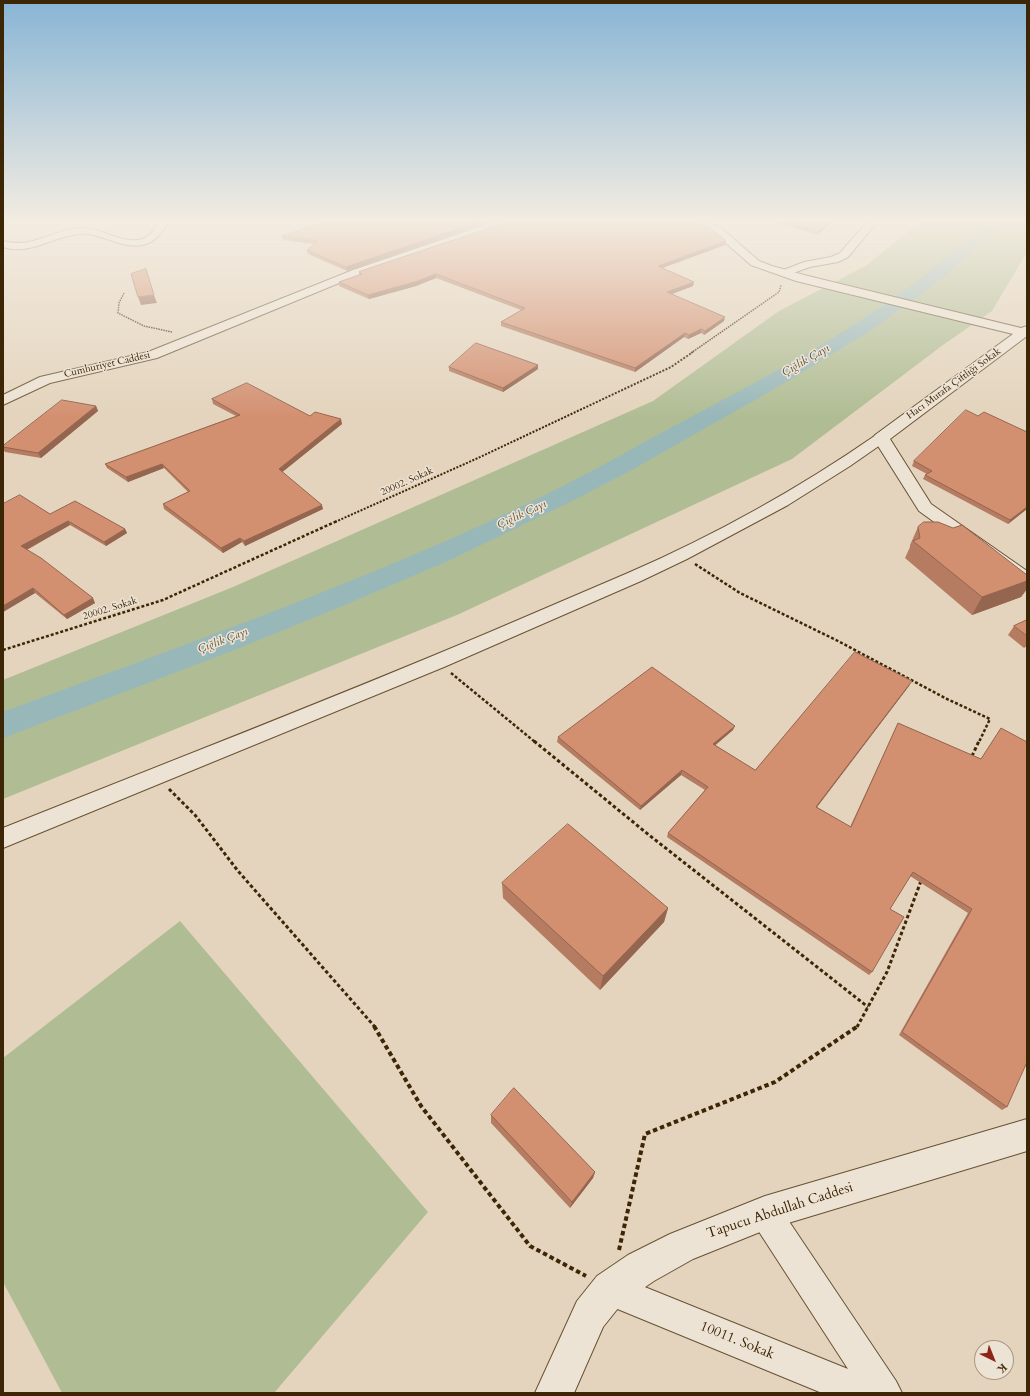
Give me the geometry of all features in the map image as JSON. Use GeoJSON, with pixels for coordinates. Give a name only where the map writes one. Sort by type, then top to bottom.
{"type":"FeatureCollection","features":[{"type":"Feature","properties":{"kind":"street","name":"Cumhuriyet Caddesi"},"geometry":{"type":"LineString","coordinates":[[3,401],[18,392],[45,380],[136,360],[174,347],[202,334],[319,287]]}},
{"type":"Feature","properties":{"kind":"street"},"geometry":{"type":"LineString","coordinates":[[838,287],[1026,332]]}},
{"type":"Feature","properties":{"kind":"street","name":"Hacı Mutafa Çiftliği Sokak"},"geometry":{"type":"LineString","coordinates":[[880,438],[1026,332]]}},
{"type":"Feature","properties":{"kind":"street"},"geometry":{"type":"LineString","coordinates":[[3,838],[437,662],[635,578],[808,487],[880,438],[925,508],[1027,580]]}},
{"type":"Feature","properties":{"kind":"street","name":"Tapucu Abdullah Caddesi"},"geometry":{"type":"LineString","coordinates":[[554,1393],[590,1314],[610,1289],[640,1268],[682,1246],[765,1213],[1027,1135]]}},
{"type":"Feature","properties":{"kind":"street"},"geometry":{"type":"LineString","coordinates":[[765,1213],[884,1393]]}},
{"type":"Feature","properties":{"kind":"street","name":"10011. Sokak"},"geometry":{"type":"LineString","coordinates":[[610,1289],[864,1393]]}},
{"type":"Feature","properties":{"kind":"path","name":"20002. Sokak"},"geometry":{"type":"LineString","coordinates":[[3,650],[163,600],[478,458],[671,367],[779,292],[781,287]]}},
{"type":"Feature","properties":{"kind":"path"},"geometry":{"type":"LineString","coordinates":[[124,293],[119,302],[118,313],[133,322],[164,331],[202,334]]}},
{"type":"Feature","properties":{"kind":"path"},"geometry":{"type":"LineString","coordinates":[[681,555],[740,593],[838,641],[947,699],[990,719],[970,761]]}},
{"type":"Feature","properties":{"kind":"path"},"geometry":{"type":"LineString","coordinates":[[437,662],[655,840],[868,1007]]}},
{"type":"Feature","properties":{"kind":"path"},"geometry":{"type":"LineString","coordinates":[[157,775],[195,815],[238,870],[378,1030],[421,1106],[530,1246],[610,1289],[645,1134],[775,1082],[857,1027],[887,972],[922,877]]}},
{"type":"Feature","properties":{"kind":"green space"},"geometry":{"type":"Polygon","coordinates":[[[825,287],[1006,287],[992,311],[943,345],[792,459],[457,615],[3,799],[3,680],[233,587],[653,401],[779,311],[825,287]]]}},
{"type":"Feature","properties":{"kind":"green space"},"geometry":{"type":"Polygon","coordinates":[[[180,921],[428,1212],[274,1393],[62,1393],[3,1282],[3,1058],[180,921]]]}},
{"type":"Feature","properties":{"kind":"building"},"geometry":{"type":"Polygon","coordinates":[[[135,287],[152,287],[154,295],[138,297],[135,287]]]}},
{"type":"Feature","properties":{"kind":"building"},"geometry":{"type":"Polygon","coordinates":[[[350,287],[396,287],[368,295],[350,287]]]}},
{"type":"Feature","properties":{"kind":"building"},"geometry":{"type":"Polygon","coordinates":[[[470,287],[680,287],[667,292],[725,317],[705,331],[701,329],[689,335],[685,333],[635,368],[501,322],[525,308],[470,287]]]}},
{"type":"Feature","properties":{"kind":"building"},"geometry":{"type":"Polygon","coordinates":[[[476,343],[538,365],[503,388],[449,367],[476,343]]]}},
{"type":"Feature","properties":{"kind":"building"},"geometry":{"type":"Polygon","coordinates":[[[247,383],[310,416],[315,412],[341,419],[279,469],[322,505],[244,541],[240,538],[221,548],[163,504],[190,491],[162,464],[126,477],[105,464],[240,415],[212,399],[247,383]]]}},
{"type":"Feature","properties":{"kind":"building"},"geometry":{"type":"Polygon","coordinates":[[[62,400],[96,406],[38,453],[3,447],[3,446],[62,400]]]}},
{"type":"Feature","properties":{"kind":"building"},"geometry":{"type":"Polygon","coordinates":[[[966,410],[978,416],[984,412],[1027,432],[1027,507],[1010,520],[925,475],[932,471],[914,461],[966,410]]]}},
{"type":"Feature","properties":{"kind":"building"},"geometry":{"type":"Polygon","coordinates":[[[20,495],[50,514],[75,501],[125,529],[104,542],[68,521],[21,546],[41,558],[93,598],[64,615],[33,588],[3,606],[3,504],[20,495]]]}},
{"type":"Feature","properties":{"kind":"building"},"geometry":{"type":"Polygon","coordinates":[[[924,522],[938,522],[953,528],[962,525],[1027,575],[1027,581],[982,597],[913,541],[920,538],[918,527],[924,522]]]}},
{"type":"Feature","properties":{"kind":"building"},"geometry":{"type":"Polygon","coordinates":[[[1027,620],[1027,636],[1014,626],[1027,620]]]}},
{"type":"Feature","properties":{"kind":"building"},"geometry":{"type":"Polygon","coordinates":[[[855,652],[912,681],[816,807],[851,827],[898,723],[981,759],[1001,728],[1027,742],[1027,1062],[1007,1107],[902,1032],[972,909],[913,872],[890,909],[904,917],[872,972],[668,833],[708,787],[682,770],[641,806],[558,737],[652,667],[735,726],[713,744],[755,770],[855,652]]]}},
{"type":"Feature","properties":{"kind":"building"},"geometry":{"type":"Polygon","coordinates":[[[568,824],[668,908],[603,976],[502,883],[568,824]]]}},
{"type":"Feature","properties":{"kind":"building"},"geometry":{"type":"Polygon","coordinates":[[[514,1088],[595,1172],[572,1202],[491,1115],[514,1088]]]}},
{"type":"Feature","properties":{"kind":"waterway","name":"Çığlık Çayı"},"geometry":{"type":"LineString","coordinates":[[3,725],[221,643],[384,578],[438,555],[568,494],[621,466],[811,359],[866,325],[919,287]]}}]}
